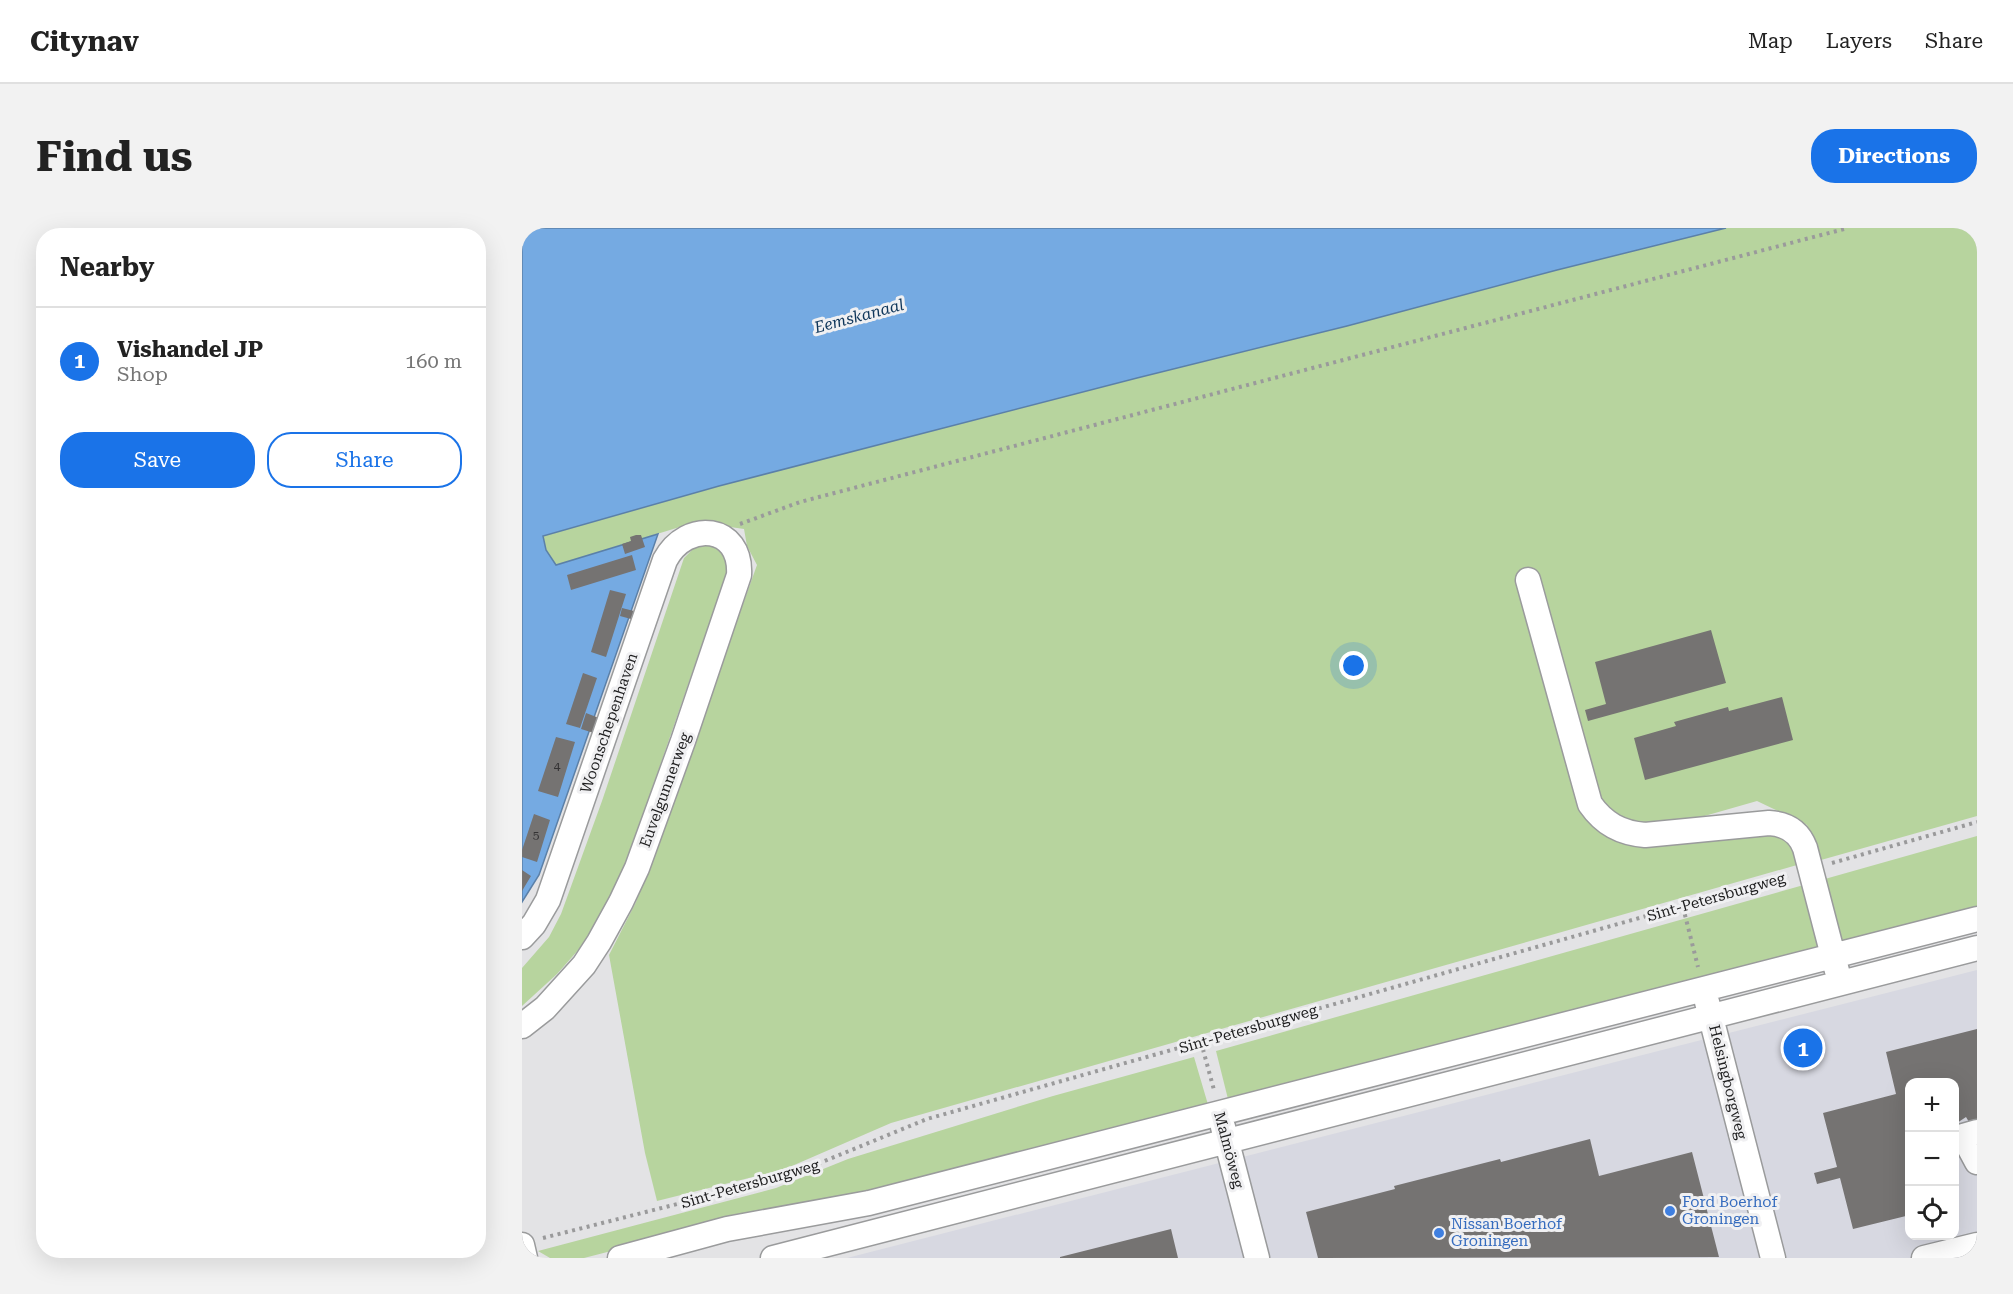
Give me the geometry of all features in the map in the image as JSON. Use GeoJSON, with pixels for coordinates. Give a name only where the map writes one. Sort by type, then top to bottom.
{"type":"FeatureCollection","features":[{"type":"Feature","properties":{"kind":"street","name":"Woonschepenhaven"},"geometry":{"type":"LineString","coordinates":[[522,937],[534,924],[548,900],[665,560],[676,543],[685,538],[694,534],[714,533]]}},
{"type":"Feature","properties":{"kind":"street","name":"Euvelgunnerweg"},"geometry":{"type":"LineString","coordinates":[[522,1026],[545,1008],[584,965],[616,912],[637,868],[739,575],[738,557],[732,547],[714,533]]}},
{"type":"Feature","properties":{"kind":"street"},"geometry":{"type":"LineString","coordinates":[[1528,580],[1590,804],[1596,813],[1612,826],[1623,831],[1645,835],[1769,823],[1784,825],[1791,829],[1802,841],[1840,983]]}},
{"type":"Feature","properties":{"kind":"street"},"geometry":{"type":"LineString","coordinates":[[620,1258],[727,1229],[869,1203],[1977,919]]}},
{"type":"Feature","properties":{"kind":"street"},"geometry":{"type":"LineString","coordinates":[[773,1258],[1977,948]]}},
{"type":"Feature","properties":{"kind":"street","name":"Helsingborgweg"},"geometry":{"type":"LineString","coordinates":[[1704,989],[1773,1258]]}},
{"type":"Feature","properties":{"kind":"street","name":"Malmöweg"},"geometry":{"type":"LineString","coordinates":[[1220,1112],[1257,1258]]}},
{"type":"Feature","properties":{"kind":"street"},"geometry":{"type":"LineString","coordinates":[[1977,1132],[1963,1136],[1977,1162]]}},
{"type":"Feature","properties":{"kind":"street"},"geometry":{"type":"LineString","coordinates":[[1924,1258],[1977,1245]]}},
{"type":"Feature","properties":{"kind":"path"},"geometry":{"type":"LineString","coordinates":[[714,533],[800,502],[1848,228]]}},
{"type":"Feature","properties":{"kind":"path","name":"Sint-Petersburgweg"},"geometry":{"type":"LineString","coordinates":[[527,1248],[788,1176],[927,1119],[1977,822]]}},
{"type":"Feature","properties":{"kind":"path"},"geometry":{"type":"LineString","coordinates":[[1683,907],[1704,989]]}},
{"type":"Feature","properties":{"kind":"path","name":"Malmöweg"},"geometry":{"type":"LineString","coordinates":[[1201,1042],[1220,1112]]}},
{"type":"Feature","properties":{"kind":"shaded area"},"geometry":{"type":"Polygon","coordinates":[[[1977,970],[1977,1258],[847,1258],[1977,970]]]}},
{"type":"Feature","properties":{"kind":"green space"},"geometry":{"type":"Polygon","coordinates":[[[1725,228],[1977,228],[1977,816],[1821,860],[1807,825],[1757,801],[1617,841],[1639,846],[1777,830],[1792,847],[1797,865],[891,1123],[785,1169],[657,1201],[645,1153],[609,955],[636,902],[757,565],[747,546],[744,529],[696,522],[556,565],[546,550],[543,536],[719,486],[1725,228]]]}},
{"type":"Feature","properties":{"kind":"green space"},"geometry":{"type":"Polygon","coordinates":[[[707,544],[718,546],[726,554],[728,569],[610,905],[588,939],[557,974],[522,1006],[522,968],[549,937],[561,914],[602,801],[684,558],[695,547],[707,544]]]}},
{"type":"Feature","properties":{"kind":"green space"},"geometry":{"type":"Polygon","coordinates":[[[1977,836],[1977,910],[1229,1103],[1216,1051],[1977,836]]]}},
{"type":"Feature","properties":{"kind":"green space"},"geometry":{"type":"Polygon","coordinates":[[[1194,1057],[1209,1108],[869,1195],[759,1213],[584,1258],[550,1258],[538,1251],[776,1188],[848,1159],[1053,1096],[1194,1057]]]}},
{"type":"Feature","properties":{"kind":"water","name":"Eemskanaal"},"geometry":{"type":"Polygon","coordinates":[[[522,228],[1726,228],[719,486],[543,536],[546,550],[556,565],[658,534],[539,875],[522,902],[522,228]]]}},
{"type":"Feature","properties":{"kind":"building"},"geometry":{"type":"Polygon","coordinates":[[[641,535],[645,547],[625,554],[622,544],[631,541],[630,537],[641,535]]]}},
{"type":"Feature","properties":{"kind":"building"},"geometry":{"type":"Polygon","coordinates":[[[632,555],[636,570],[571,590],[567,575],[632,555]]]}},
{"type":"Feature","properties":{"kind":"building"},"geometry":{"type":"Polygon","coordinates":[[[610,590],[626,594],[606,657],[591,652],[610,590]]]}},
{"type":"Feature","properties":{"kind":"building"},"geometry":{"type":"Polygon","coordinates":[[[622,608],[634,611],[631,619],[620,616],[622,608]]]}},
{"type":"Feature","properties":{"kind":"building"},"geometry":{"type":"Polygon","coordinates":[[[1711,630],[1726,683],[1588,721],[1585,710],[1606,704],[1595,662],[1711,630]]]}},
{"type":"Feature","properties":{"kind":"building"},"geometry":{"type":"Polygon","coordinates":[[[583,673],[597,678],[580,728],[566,724],[583,673]]]}},
{"type":"Feature","properties":{"kind":"building"},"geometry":{"type":"Polygon","coordinates":[[[1782,697],[1793,740],[1645,780],[1634,738],[1676,726],[1674,722],[1728,707],[1729,711],[1782,697]]]}},
{"type":"Feature","properties":{"kind":"building"},"geometry":{"type":"Polygon","coordinates":[[[586,713],[599,718],[594,733],[581,729],[586,713]]]}},
{"type":"Feature","properties":{"kind":"building"},"geometry":{"type":"Polygon","coordinates":[[[556,737],[575,742],[558,797],[538,791],[556,737]]]}},
{"type":"Feature","properties":{"kind":"building"},"geometry":{"type":"Polygon","coordinates":[[[534,814],[550,820],[537,862],[522,857],[522,850],[534,814]]]}},
{"type":"Feature","properties":{"kind":"building"},"geometry":{"type":"Polygon","coordinates":[[[522,870],[531,876],[522,891],[522,870]]]}},
{"type":"Feature","properties":{"kind":"building"},"geometry":{"type":"Polygon","coordinates":[[[1977,1029],[1977,1120],[1969,1122],[1966,1117],[1959,1122],[1959,1078],[1905,1078],[1905,1216],[1853,1229],[1840,1178],[1817,1184],[1814,1173],[1837,1167],[1823,1113],[1896,1094],[1886,1052],[1977,1029]]]}},
{"type":"Feature","properties":{"kind":"building"},"geometry":{"type":"Polygon","coordinates":[[[1590,1139],[1599,1176],[1692,1152],[1719,1257],[1318,1258],[1306,1212],[1395,1189],[1394,1186],[1590,1139]]]}},
{"type":"Feature","properties":{"kind":"building"},"geometry":{"type":"Polygon","coordinates":[[[1171,1229],[1178,1258],[1060,1258],[1060,1257],[1171,1229]]]}},
{"type":"Feature","properties":{"kind":"place","name":"Vishandel JP"},"geometry":{"type":"Point","coordinates":[1803,1048]}},
{"type":"Feature","properties":{"kind":"place","name":"Ford Boerhof Groningen"},"geometry":{"type":"Point","coordinates":[1670,1211]}},
{"type":"Feature","properties":{"kind":"place","name":"Nissan Boerhof Groningen"},"geometry":{"type":"Point","coordinates":[1439,1233]}}]}
